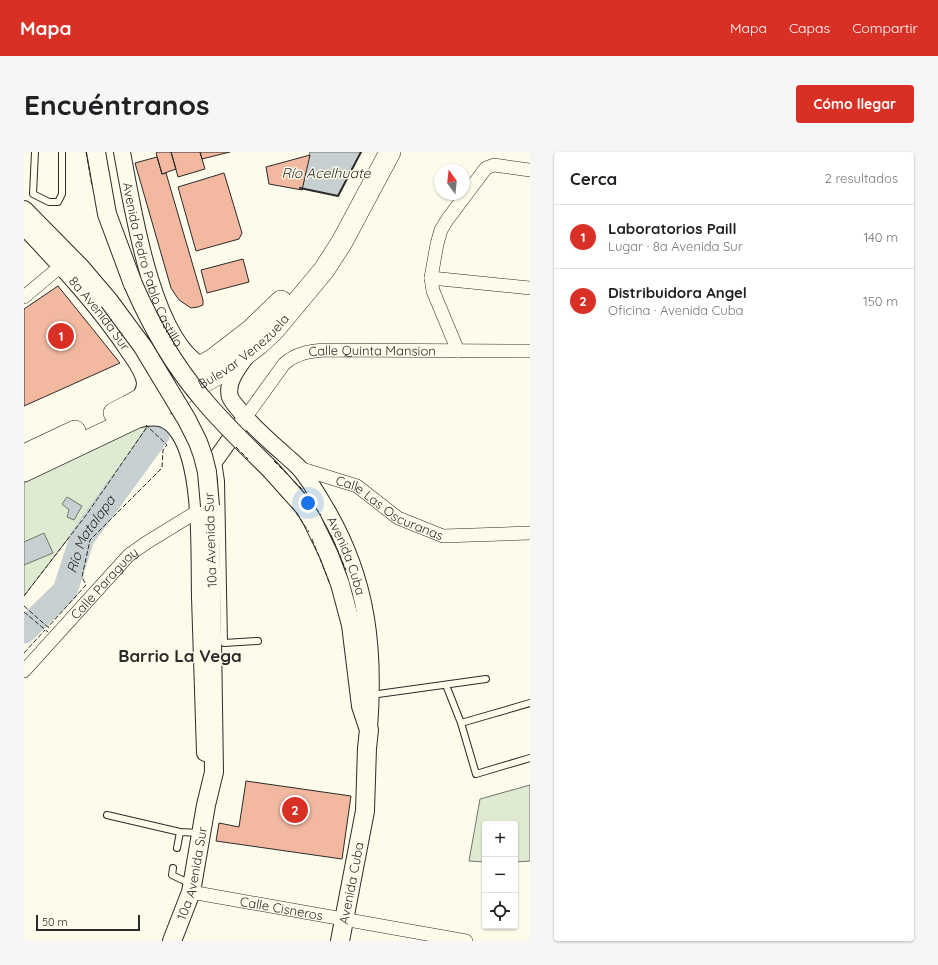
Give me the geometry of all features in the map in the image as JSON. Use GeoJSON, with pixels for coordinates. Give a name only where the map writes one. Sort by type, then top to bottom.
{"type":"FeatureCollection","features":[{"type":"Feature","properties":{"kind":"highway","name":"Bulevar Venezuela"},"geometry":{"type":"LineString","coordinates":[[24,455],[131,413],[165,404],[225,370],[249,352],[274,330],[324,270],[336,238],[374,152]]}},
{"type":"Feature","properties":{"kind":"highway","name":"Bulevar Venezuela"},"geometry":{"type":"LineString","coordinates":[[24,472],[131,413],[237,342],[266,317],[282,301],[336,238],[390,152]]}},
{"type":"Feature","properties":{"kind":"main road","name":"Avenida Pedro Pablo Castillo"},"geometry":{"type":"LineString","coordinates":[[96,152],[107,214],[133,284],[152,326],[176,365],[210,408],[271,470]]}},
{"type":"Feature","properties":{"kind":"main road","name":"10a Avenida Sur"},"geometry":{"type":"LineString","coordinates":[[24,210],[81,268],[109,301],[143,347],[190,426],[198,442],[207,472],[204,509],[214,772],[206,804],[191,888],[172,941]]}},
{"type":"Feature","properties":{"kind":"main road","name":"Avenida Cuba"},"geometry":{"type":"LineString","coordinates":[[271,470],[305,508],[327,550],[340,584],[351,625],[361,706],[369,730],[365,811],[340,941]]}},
{"type":"Feature","properties":{"kind":"street","name":"Avenida Pedro Pablo Castillo"},"geometry":{"type":"LineString","coordinates":[[122,152],[141,247],[156,298],[164,316],[186,353],[202,366]]}},
{"type":"Feature","properties":{"kind":"street"},"geometry":{"type":"LineString","coordinates":[[458,351],[433,291],[431,278],[437,244],[442,230],[447,220],[486,168],[494,165],[530,170]]}},
{"type":"Feature","properties":{"kind":"street","name":"8a Avenida Sur"},"geometry":{"type":"LineString","coordinates":[[24,228],[61,266],[96,306],[141,370],[145,384],[131,413]]}},
{"type":"Feature","properties":{"kind":"street"},"geometry":{"type":"LineString","coordinates":[[24,297],[61,266]]}},
{"type":"Feature","properties":{"kind":"street"},"geometry":{"type":"LineString","coordinates":[[431,278],[530,288]]}},
{"type":"Feature","properties":{"kind":"street"},"geometry":{"type":"LineString","coordinates":[[125,346],[135,355],[141,356],[156,349],[164,340],[166,334],[164,316]]}},
{"type":"Feature","properties":{"kind":"street","name":"Calle Quinta Mansion"},"geometry":{"type":"LineString","coordinates":[[245,418],[284,364],[302,353],[326,350],[530,351]]}},
{"type":"Feature","properties":{"kind":"street","name":"Avenida Cuba"},"geometry":{"type":"LineString","coordinates":[[249,352],[231,381],[230,391],[233,401],[245,418],[299,468],[313,487],[334,522],[356,573],[364,605],[370,655],[371,695],[369,730]]}},
{"type":"Feature","properties":{"kind":"street","name":"10a Avenida Sur"},"geometry":{"type":"LineString","coordinates":[[131,413],[156,417],[170,422],[173,425],[179,433],[191,459],[196,488],[204,509]]}},
{"type":"Feature","properties":{"kind":"street"},"geometry":{"type":"LineString","coordinates":[[196,488],[245,418]]}},
{"type":"Feature","properties":{"kind":"street","name":"Calle Las Oscuranas"},"geometry":{"type":"LineString","coordinates":[[299,468],[357,486],[398,518],[443,536],[530,533]]}},
{"type":"Feature","properties":{"kind":"street","name":"Calle Paraguay"},"geometry":{"type":"LineString","coordinates":[[24,671],[129,555],[146,543],[204,509]]}},
{"type":"Feature","properties":{"kind":"street","name":"Calle Cisneros"},"geometry":{"type":"LineString","coordinates":[[191,888],[344,920],[466,941]]}},
{"type":"Feature","properties":{"kind":"lane"},"geometry":{"type":"LineString","coordinates":[[35,152],[33,194],[49,202],[58,202],[62,194],[62,152]]}},
{"type":"Feature","properties":{"kind":"lane"},"geometry":{"type":"LineString","coordinates":[[218,457],[221,481],[224,644],[258,641]]}},
{"type":"Feature","properties":{"kind":"lane"},"geometry":{"type":"LineString","coordinates":[[371,695],[486,679]]}},
{"type":"Feature","properties":{"kind":"lane"},"geometry":{"type":"LineString","coordinates":[[446,685],[461,723],[476,774],[530,758]]}},
{"type":"Feature","properties":{"kind":"lane"},"geometry":{"type":"LineString","coordinates":[[461,723],[530,703]]}},
{"type":"Feature","properties":{"kind":"lane"},"geometry":{"type":"LineString","coordinates":[[107,815],[180,832],[201,833]]}},
{"type":"Feature","properties":{"kind":"lane"},"geometry":{"type":"LineString","coordinates":[[177,848],[180,832]]}},
{"type":"Feature","properties":{"kind":"lane"},"geometry":{"type":"LineString","coordinates":[[173,868],[172,875],[191,888]]}},
{"type":"Feature","properties":{"kind":"green space"},"geometry":{"type":"Polygon","coordinates":[[[146,425],[147,427],[87,514],[24,596],[24,483],[146,425]]]}},
{"type":"Feature","properties":{"kind":"green space"},"geometry":{"type":"Polygon","coordinates":[[[530,785],[530,861],[518,862],[518,821],[482,821],[482,862],[469,861],[480,799],[530,785]]]}},
{"type":"Feature","properties":{"kind":"water","name":"Río Acelhuate"},"geometry":{"type":"Polygon","coordinates":[[[310,152],[361,152],[338,196],[299,188],[310,152]]]}},
{"type":"Feature","properties":{"kind":"water"},"geometry":{"type":"Polygon","coordinates":[[[67,497],[82,506],[74,520],[67,517],[69,510],[62,504],[67,497]]]}},
{"type":"Feature","properties":{"kind":"water"},"geometry":{"type":"Polygon","coordinates":[[[44,533],[53,553],[24,565],[24,542],[44,533]]]}},
{"type":"Feature","properties":{"kind":"building"},"geometry":{"type":"Polygon","coordinates":[[[171,152],[176,169],[162,174],[156,153],[171,152]]]}},
{"type":"Feature","properties":{"kind":"building"},"geometry":{"type":"Polygon","coordinates":[[[171,152],[200,152],[205,169],[178,177],[171,152]]]}},
{"type":"Feature","properties":{"kind":"building"},"geometry":{"type":"Polygon","coordinates":[[[200,152],[230,152],[202,159],[200,152]]]}},
{"type":"Feature","properties":{"kind":"building"},"geometry":{"type":"Polygon","coordinates":[[[310,155],[302,190],[269,184],[266,167],[310,155]]]}},
{"type":"Feature","properties":{"kind":"building"},"geometry":{"type":"Polygon","coordinates":[[[157,157],[162,174],[166,173],[203,300],[203,305],[198,307],[191,308],[179,300],[171,288],[135,163],[157,157]]]}},
{"type":"Feature","properties":{"kind":"building"},"geometry":{"type":"Polygon","coordinates":[[[224,173],[242,233],[239,239],[196,251],[178,187],[224,173]]]}},
{"type":"Feature","properties":{"kind":"building"},"geometry":{"type":"Polygon","coordinates":[[[243,259],[249,282],[207,293],[201,270],[243,259]]]}},
{"type":"Feature","properties":{"kind":"building"},"geometry":{"type":"Polygon","coordinates":[[[58,286],[120,363],[24,406],[24,309],[58,286]]]}},
{"type":"Feature","properties":{"kind":"building"},"geometry":{"type":"Polygon","coordinates":[[[246,781],[351,796],[342,859],[216,841],[219,823],[239,827],[246,781]]]}},
{"type":"Feature","properties":{"kind":"waterway","name":"Río Matalapa"},"geometry":{"type":"LineString","coordinates":[[24,631],[65,591],[82,538],[157,435]]}},
{"type":"Feature","properties":{"kind":"fence"},"geometry":{"type":"LineString","coordinates":[[86,152],[92,186]]}},
{"type":"Feature","properties":{"kind":"fence"},"geometry":{"type":"LineString","coordinates":[[24,596],[87,514],[147,427],[146,425],[167,445],[163,450],[162,468],[90,540],[82,577],[86,585],[48,627]]}},
{"type":"Feature","properties":{"kind":"fence"},"geometry":{"type":"LineString","coordinates":[[236,447],[248,459]]}},
{"type":"Feature","properties":{"kind":"fence"},"geometry":{"type":"LineString","coordinates":[[274,461],[301,488],[321,515]]}},
{"type":"Feature","properties":{"kind":"fence"},"geometry":{"type":"LineString","coordinates":[[292,507],[309,532]]}},
{"type":"Feature","properties":{"kind":"fence"},"geometry":{"type":"LineString","coordinates":[[331,535],[346,570]]}},
{"type":"Feature","properties":{"kind":"fence"},"geometry":{"type":"LineString","coordinates":[[312,539],[330,584]]}},
{"type":"Feature","properties":{"kind":"fence"},"geometry":{"type":"LineString","coordinates":[[24,606],[50,629]]}},
{"type":"Feature","properties":{"kind":"fence"},"geometry":{"type":"LineString","coordinates":[[24,612],[48,632]]}},
{"type":"Feature","properties":{"kind":"fence"},"geometry":{"type":"LineString","coordinates":[[24,653],[45,630]]}},
{"type":"Feature","properties":{"kind":"wall"},"geometry":{"type":"LineString","coordinates":[[300,188],[338,196],[361,152]]}},
{"type":"Feature","properties":{"kind":"place","name":"Laboratorios Paill"},"geometry":{"type":"Point","coordinates":[61,336]}},
{"type":"Feature","properties":{"kind":"place","name":"Distribuidora Angel"},"geometry":{"type":"Point","coordinates":[295,810]}},
{"type":"Feature","properties":{"kind":"district","name":"Barrio La Vega"},"geometry":{"type":"Point","coordinates":[180,655]}}]}
